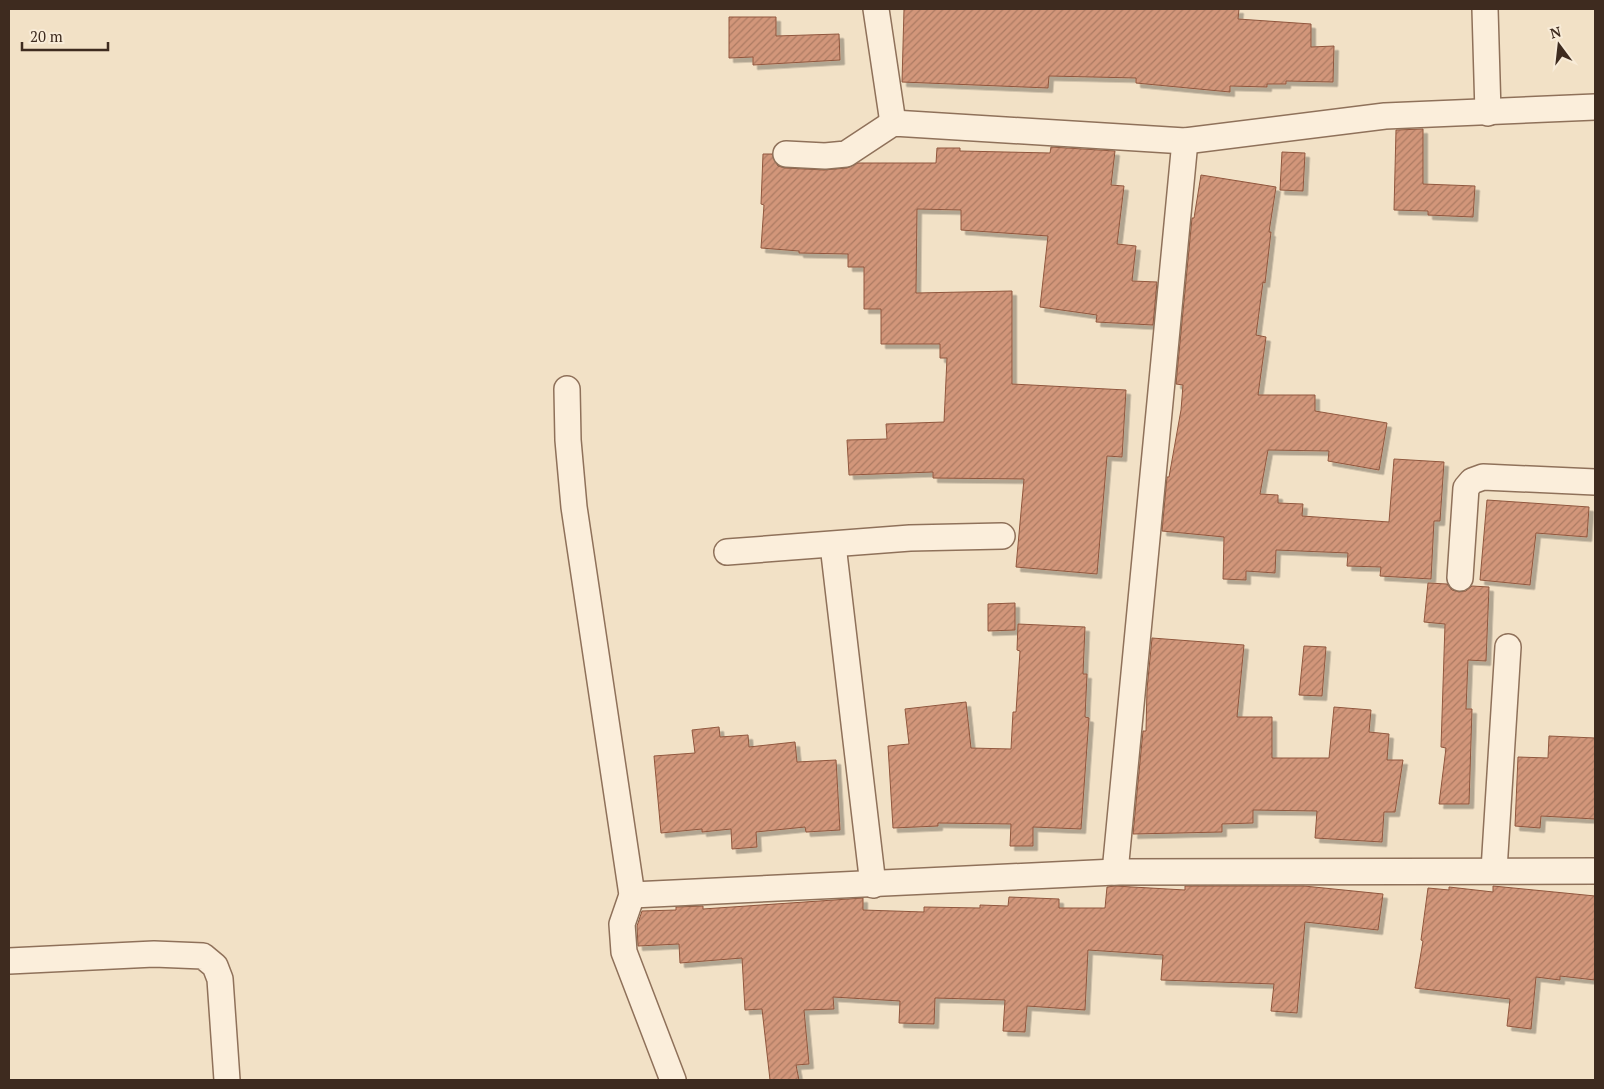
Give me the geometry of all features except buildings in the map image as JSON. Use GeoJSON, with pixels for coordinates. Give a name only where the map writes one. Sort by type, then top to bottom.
{"type":"FeatureCollection","features":[{"type":"Feature","properties":{"kind":"street"},"geometry":{"type":"LineString","coordinates":[[876,9],[893,123]]}},
{"type":"Feature","properties":{"kind":"street"},"geometry":{"type":"LineString","coordinates":[[1485,9],[1488,113]]}},
{"type":"Feature","properties":{"kind":"street"},"geometry":{"type":"LineString","coordinates":[[786,154],[825,156],[846,154],[893,123],[1186,141],[1385,116],[1595,107]]}},
{"type":"Feature","properties":{"kind":"street"},"geometry":{"type":"LineString","coordinates":[[1115,872],[1186,141]]}},
{"type":"Feature","properties":{"kind":"street"},"geometry":{"type":"LineString","coordinates":[[567,389],[568,440],[574,506],[632,895],[622,924],[624,952],[673,1080]]}},
{"type":"Feature","properties":{"kind":"street"},"geometry":{"type":"LineString","coordinates":[[1460,578],[1466,488],[1472,481],[1483,477],[1595,482]]}},
{"type":"Feature","properties":{"kind":"street"},"geometry":{"type":"LineString","coordinates":[[727,552],[910,538],[1002,536]]}},
{"type":"Feature","properties":{"kind":"street"},"geometry":{"type":"LineString","coordinates":[[833,545],[874,884]]}},
{"type":"Feature","properties":{"kind":"street"},"geometry":{"type":"LineString","coordinates":[[1494,870],[1508,647]]}},
{"type":"Feature","properties":{"kind":"street"},"geometry":{"type":"LineString","coordinates":[[632,895],[1115,872],[1595,871]]}},
{"type":"Feature","properties":{"kind":"street"},"geometry":{"type":"LineString","coordinates":[[9,961],[154,954],[203,956],[215,966],[220,978],[227,1080]]}}]}
